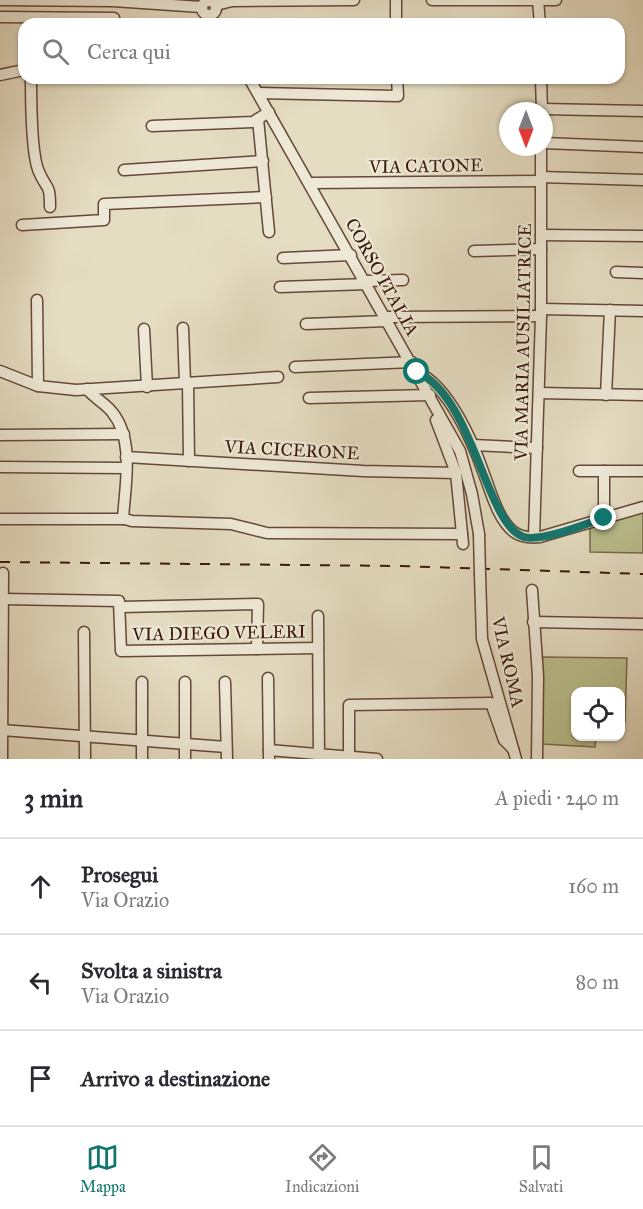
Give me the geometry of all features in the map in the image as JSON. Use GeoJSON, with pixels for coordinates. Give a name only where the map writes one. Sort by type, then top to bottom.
{"type":"FeatureCollection","features":[{"type":"Feature","properties":{"kind":"street"},"geometry":{"type":"LineString","coordinates":[[0,0],[113,1],[201,8],[205,14],[215,14],[232,1],[354,0]]}},
{"type":"Feature","properties":{"kind":"street"},"geometry":{"type":"LineString","coordinates":[[396,0],[396,18]]}},
{"type":"Feature","properties":{"kind":"street"},"geometry":{"type":"LineString","coordinates":[[432,0],[556,0]]}},
{"type":"Feature","properties":{"kind":"street"},"geometry":{"type":"LineString","coordinates":[[538,0],[540,18]]}},
{"type":"Feature","properties":{"kind":"street"},"geometry":{"type":"LineString","coordinates":[[113,1],[114,18]]}},
{"type":"Feature","properties":{"kind":"street"},"geometry":{"type":"LineString","coordinates":[[0,17],[28,18]]}},
{"type":"Feature","properties":{"kind":"street"},"geometry":{"type":"LineString","coordinates":[[0,75],[18,71]]}},
{"type":"Feature","properties":{"kind":"street"},"geometry":{"type":"LineString","coordinates":[[31,84],[32,121],[39,172],[50,188],[50,207]]}},
{"type":"Feature","properties":{"kind":"street","name":"CORSO ITALIA"},"geometry":{"type":"LineString","coordinates":[[253,84],[460,451],[472,494],[479,534]]}},
{"type":"Feature","properties":{"kind":"street"},"geometry":{"type":"LineString","coordinates":[[258,93],[398,96],[397,84]]}},
{"type":"Feature","properties":{"kind":"street"},"geometry":{"type":"LineString","coordinates":[[542,84],[542,102]]}},
{"type":"Feature","properties":{"kind":"street"},"geometry":{"type":"LineString","coordinates":[[553,110],[643,111]]}},
{"type":"Feature","properties":{"kind":"street"},"geometry":{"type":"LineString","coordinates":[[152,126],[253,122],[269,112]]}},
{"type":"Feature","properties":{"kind":"street"},"geometry":{"type":"LineString","coordinates":[[258,119],[269,232]]}},
{"type":"Feature","properties":{"kind":"street"},"geometry":{"type":"LineString","coordinates":[[553,143],[643,147]]}},
{"type":"Feature","properties":{"kind":"street","name":"VIA MARIA AUSILIATRICE"},"geometry":{"type":"LineString","coordinates":[[534,537],[541,313],[542,156]]}},
{"type":"Feature","properties":{"kind":"street"},"geometry":{"type":"LineString","coordinates":[[124,170],[263,161]]}},
{"type":"Feature","properties":{"kind":"street","name":"VIA CATONE"},"geometry":{"type":"LineString","coordinates":[[310,183],[541,179],[643,180]]}},
{"type":"Feature","properties":{"kind":"street"},"geometry":{"type":"LineString","coordinates":[[22,225],[104,220],[104,204],[266,197]]}},
{"type":"Feature","properties":{"kind":"street"},"geometry":{"type":"LineString","coordinates":[[541,235],[643,236]]}},
{"type":"Feature","properties":{"kind":"street"},"geometry":{"type":"LineString","coordinates":[[474,251],[541,249]]}},
{"type":"Feature","properties":{"kind":"street"},"geometry":{"type":"LineString","coordinates":[[283,258],[351,255]]}},
{"type":"Feature","properties":{"kind":"street"},"geometry":{"type":"LineString","coordinates":[[616,272],[643,273]]}},
{"type":"Feature","properties":{"kind":"street"},"geometry":{"type":"LineString","coordinates":[[280,287],[403,280]]}},
{"type":"Feature","properties":{"kind":"street"},"geometry":{"type":"LineString","coordinates":[[37,300],[38,386]]}},
{"type":"Feature","properties":{"kind":"street"},"geometry":{"type":"LineString","coordinates":[[606,394],[610,310]]}},
{"type":"Feature","properties":{"kind":"street"},"geometry":{"type":"LineString","coordinates":[[306,324],[610,310],[643,311]]}},
{"type":"Feature","properties":{"kind":"street"},"geometry":{"type":"LineString","coordinates":[[183,328],[189,461]]}},
{"type":"Feature","properties":{"kind":"street"},"geometry":{"type":"LineString","coordinates":[[144,329],[147,387]]}},
{"type":"Feature","properties":{"kind":"street"},"geometry":{"type":"LineString","coordinates":[[295,367],[414,367],[428,376],[438,386],[473,445],[501,514],[512,531],[524,537],[534,537],[643,507]]}},
{"type":"Feature","properties":{"kind":"street"},"geometry":{"type":"LineString","coordinates":[[0,371],[38,386],[87,389],[278,377]]}},
{"type":"Feature","properties":{"kind":"street"},"geometry":{"type":"LineString","coordinates":[[87,389],[111,411],[124,434],[123,519]]}},
{"type":"Feature","properties":{"kind":"street"},"geometry":{"type":"LineString","coordinates":[[539,393],[643,395]]}},
{"type":"Feature","properties":{"kind":"street"},"geometry":{"type":"LineString","coordinates":[[0,519],[123,519],[231,524],[267,532],[462,539],[456,473],[429,404],[430,396],[309,398]]}},
{"type":"Feature","properties":{"kind":"street"},"geometry":{"type":"LineString","coordinates":[[0,435],[124,434]]}},
{"type":"Feature","properties":{"kind":"street"},"geometry":{"type":"LineString","coordinates":[[473,445],[537,448]]}},
{"type":"Feature","properties":{"kind":"street","name":"VIA CICERONE"},"geometry":{"type":"LineString","coordinates":[[0,467],[189,461],[456,473]]}},
{"type":"Feature","properties":{"kind":"street"},"geometry":{"type":"LineString","coordinates":[[579,471],[643,471]]}},
{"type":"Feature","properties":{"kind":"street"},"geometry":{"type":"LineString","coordinates":[[604,471],[604,518]]}},
{"type":"Feature","properties":{"kind":"street","name":"VIA ROMA"},"geometry":{"type":"LineString","coordinates":[[479,534],[482,639],[514,754]]}},
{"type":"Feature","properties":{"kind":"street"},"geometry":{"type":"LineString","coordinates":[[2,759],[3,573]]}},
{"type":"Feature","properties":{"kind":"street"},"geometry":{"type":"LineString","coordinates":[[532,590],[537,676],[537,759]]}},
{"type":"Feature","properties":{"kind":"street"},"geometry":{"type":"LineString","coordinates":[[3,599],[120,604],[258,604],[257,649]]}},
{"type":"Feature","properties":{"kind":"street","name":"VIA DIEGO VELERI"},"geometry":{"type":"LineString","coordinates":[[120,604],[121,651],[318,648]]}},
{"type":"Feature","properties":{"kind":"street"},"geometry":{"type":"LineString","coordinates":[[318,616],[319,757]]}},
{"type":"Feature","properties":{"kind":"street"},"geometry":{"type":"LineString","coordinates":[[533,622],[643,624]]}},
{"type":"Feature","properties":{"kind":"street"},"geometry":{"type":"LineString","coordinates":[[84,632],[86,759]]}},
{"type":"Feature","properties":{"kind":"street"},"geometry":{"type":"LineString","coordinates":[[268,678],[269,754],[377,759]]}},
{"type":"Feature","properties":{"kind":"street"},"geometry":{"type":"LineString","coordinates":[[142,682],[142,759]]}},
{"type":"Feature","properties":{"kind":"street"},"geometry":{"type":"LineString","coordinates":[[185,682],[185,759]]}},
{"type":"Feature","properties":{"kind":"street"},"geometry":{"type":"LineString","coordinates":[[225,682],[227,759]]}},
{"type":"Feature","properties":{"kind":"street"},"geometry":{"type":"LineString","coordinates":[[349,758],[349,705],[491,703],[504,740],[514,754]]}},
{"type":"Feature","properties":{"kind":"street"},"geometry":{"type":"LineString","coordinates":[[2,730],[226,747]]}},
{"type":"Feature","properties":{"kind":"green space"},"geometry":{"type":"Polygon","coordinates":[[[643,512],[643,553],[590,552],[590,528],[643,512]]]}},
{"type":"Feature","properties":{"kind":"green space"},"geometry":{"type":"Polygon","coordinates":[[[542,657],[627,658],[625,722],[625,687],[571,687],[571,741],[596,741],[595,747],[542,744],[542,657]]]}},
{"type":"Feature","properties":{"kind":"railway"},"geometry":{"type":"LineString","coordinates":[[0,562],[400,566],[643,574]]}},
{"type":"Feature","properties":{"kind":"route"},"geometry":{"type":"LineString","coordinates":[[417,372],[428,376],[438,386],[466,430],[501,514],[512,531],[524,537],[540,537],[604,518]]}}]}
